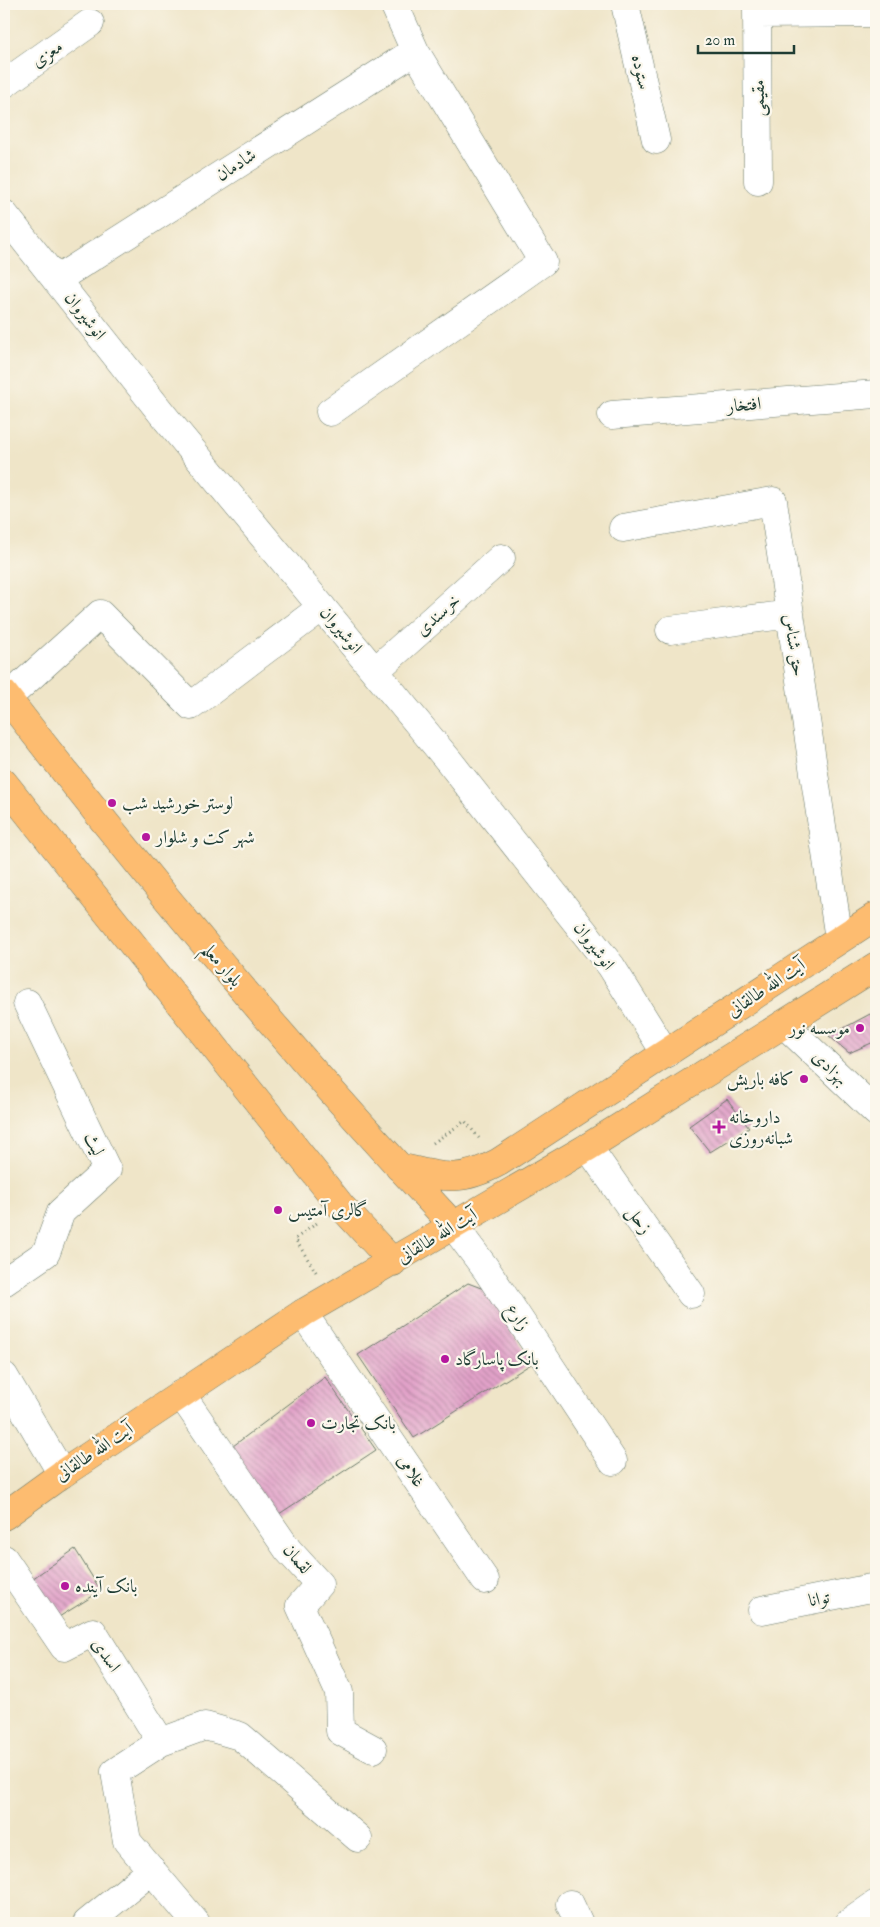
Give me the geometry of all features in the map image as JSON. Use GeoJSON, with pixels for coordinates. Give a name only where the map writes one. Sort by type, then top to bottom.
{"type":"FeatureCollection","features":[{"type":"Feature","properties":{"kind":"main road","name":"بلوار معلم"},"geometry":{"type":"LineString","coordinates":[[5,698],[208,950],[399,1168],[453,1225]]}},
{"type":"Feature","properties":{"kind":"main road"},"geometry":{"type":"LineString","coordinates":[[4,783],[341,1206],[393,1262]]}},
{"type":"Feature","properties":{"kind":"main road","name":"آیت الله طالقانی"},"geometry":{"type":"LineString","coordinates":[[399,1168],[448,1178],[480,1173],[876,916]]}},
{"type":"Feature","properties":{"kind":"main road","name":"آیت الله طالقانی"},"geometry":{"type":"LineString","coordinates":[[4,1516],[62,1474],[303,1314],[588,1146],[876,966]]}},
{"type":"Feature","properties":{"kind":"street"},"geometry":{"type":"LineString","coordinates":[[330,412],[543,262],[415,50],[394,4]]}},
{"type":"Feature","properties":{"kind":"street","name":"ستوده"},"geometry":{"type":"LineString","coordinates":[[625,4],[656,140]]}},
{"type":"Feature","properties":{"kind":"street"},"geometry":{"type":"LineString","coordinates":[[757,9],[876,13]]}},
{"type":"Feature","properties":{"kind":"street","name":"مقیمی"},"geometry":{"type":"LineString","coordinates":[[757,9],[758,181]]}},
{"type":"Feature","properties":{"kind":"street","name":"معزی"},"geometry":{"type":"LineString","coordinates":[[4,84],[90,24]]}},
{"type":"Feature","properties":{"kind":"street","name":"شادمان"},"geometry":{"type":"LineString","coordinates":[[56,280],[415,50]]}},
{"type":"Feature","properties":{"kind":"street","name":"انوشیروان"},"geometry":{"type":"LineString","coordinates":[[4,214],[170,422],[449,761],[611,966],[666,1054]]}},
{"type":"Feature","properties":{"kind":"street","name":"افتخار"},"geometry":{"type":"LineString","coordinates":[[612,415],[876,394]]}},
{"type":"Feature","properties":{"kind":"street","name":"حق شناس"},"geometry":{"type":"LineString","coordinates":[[623,528],[773,501],[839,939]]}},
{"type":"Feature","properties":{"kind":"street","name":"خرسندی"},"geometry":{"type":"LineString","coordinates":[[375,671],[501,558]]}},
{"type":"Feature","properties":{"kind":"street"},"geometry":{"type":"LineString","coordinates":[[5,698],[100,614],[191,706],[322,607]]}},
{"type":"Feature","properties":{"kind":"street"},"geometry":{"type":"LineString","coordinates":[[670,630],[790,614]]}},
{"type":"Feature","properties":{"kind":"street","name":"لیث"},"geometry":{"type":"LineString","coordinates":[[4,1282],[46,1253],[61,1212],[107,1170],[27,1003]]}},
{"type":"Feature","properties":{"kind":"street","name":"بهزادی"},"geometry":{"type":"LineString","coordinates":[[784,1024],[876,1112]]}},
{"type":"Feature","properties":{"kind":"street","name":"زحل"},"geometry":{"type":"LineString","coordinates":[[588,1146],[691,1294]]}},
{"type":"Feature","properties":{"kind":"street","name":"زارع"},"geometry":{"type":"LineString","coordinates":[[453,1225],[486,1269],[613,1462]]}},
{"type":"Feature","properties":{"kind":"street","name":"غلامی"},"geometry":{"type":"LineString","coordinates":[[303,1314],[485,1580]]}},
{"type":"Feature","properties":{"kind":"street"},"geometry":{"type":"LineString","coordinates":[[4,1376],[62,1474]]}},
{"type":"Feature","properties":{"kind":"street","name":"لقمان"},"geometry":{"type":"LineString","coordinates":[[181,1394],[288,1550],[319,1584],[300,1606],[339,1692],[340,1731],[372,1749]]}},
{"type":"Feature","properties":{"kind":"street","name":"اسدی"},"geometry":{"type":"LineString","coordinates":[[4,1559],[64,1647],[93,1632],[161,1742]]}},
{"type":"Feature","properties":{"kind":"street","name":"توانا"},"geometry":{"type":"LineString","coordinates":[[762,1610],[876,1587]]}},
{"type":"Feature","properties":{"kind":"street"},"geometry":{"type":"LineString","coordinates":[[196,1923],[127,1841],[115,1772],[161,1742],[205,1726],[240,1736],[358,1838]]}},
{"type":"Feature","properties":{"kind":"street"},"geometry":{"type":"LineString","coordinates":[[87,1923],[152,1870]]}},
{"type":"Feature","properties":{"kind":"street"},"geometry":{"type":"LineString","coordinates":[[849,1923],[876,1904]]}},
{"type":"Feature","properties":{"kind":"building","name":"موسسه نور"},"geometry":{"type":"Polygon","coordinates":[[[870,1014],[876,1021],[876,1041],[849,1053],[829,1036],[870,1014]]]}},
{"type":"Feature","properties":{"kind":"building","name":"داروخانه شبانه‌روزی"},"geometry":{"type":"Polygon","coordinates":[[[727,1099],[749,1128],[710,1152],[689,1126],[727,1099]]]}},
{"type":"Feature","properties":{"kind":"building","name":"بانک پاسارگاد"},"geometry":{"type":"Polygon","coordinates":[[[468,1283],[489,1291],[531,1364],[414,1438],[358,1355],[468,1283]]]}},
{"type":"Feature","properties":{"kind":"building","name":"بانک تجارت"},"geometry":{"type":"Polygon","coordinates":[[[325,1377],[376,1450],[270,1520],[229,1449],[325,1377]]]}},
{"type":"Feature","properties":{"kind":"building","name":"بانک آینده"},"geometry":{"type":"Polygon","coordinates":[[[75,1549],[101,1591],[54,1620],[29,1581],[75,1549]]]}},
{"type":"Feature","properties":{"kind":"place","name":"لوستر خورشید شب"},"geometry":{"type":"Point","coordinates":[112,803]}},
{"type":"Feature","properties":{"kind":"place","name":"شهر کت و شلوار"},"geometry":{"type":"Point","coordinates":[146,837]}},
{"type":"Feature","properties":{"kind":"place","name":"موسسه نور"},"geometry":{"type":"Point","coordinates":[860,1028]}},
{"type":"Feature","properties":{"kind":"place","name":"کافه باریش"},"geometry":{"type":"Point","coordinates":[804,1079]}},
{"type":"Feature","properties":{"kind":"place","name":"داروخانه شبانه‌روزی"},"geometry":{"type":"Point","coordinates":[719,1127]}},
{"type":"Feature","properties":{"kind":"place","name":"گالری آمتیس"},"geometry":{"type":"Point","coordinates":[278,1210]}},
{"type":"Feature","properties":{"kind":"place","name":"بانک پاسارگاد"},"geometry":{"type":"Point","coordinates":[445,1359]}},
{"type":"Feature","properties":{"kind":"place","name":"بانک تجارت"},"geometry":{"type":"Point","coordinates":[311,1423]}},
{"type":"Feature","properties":{"kind":"place","name":"بانک آینده"},"geometry":{"type":"Point","coordinates":[65,1586]}}]}
